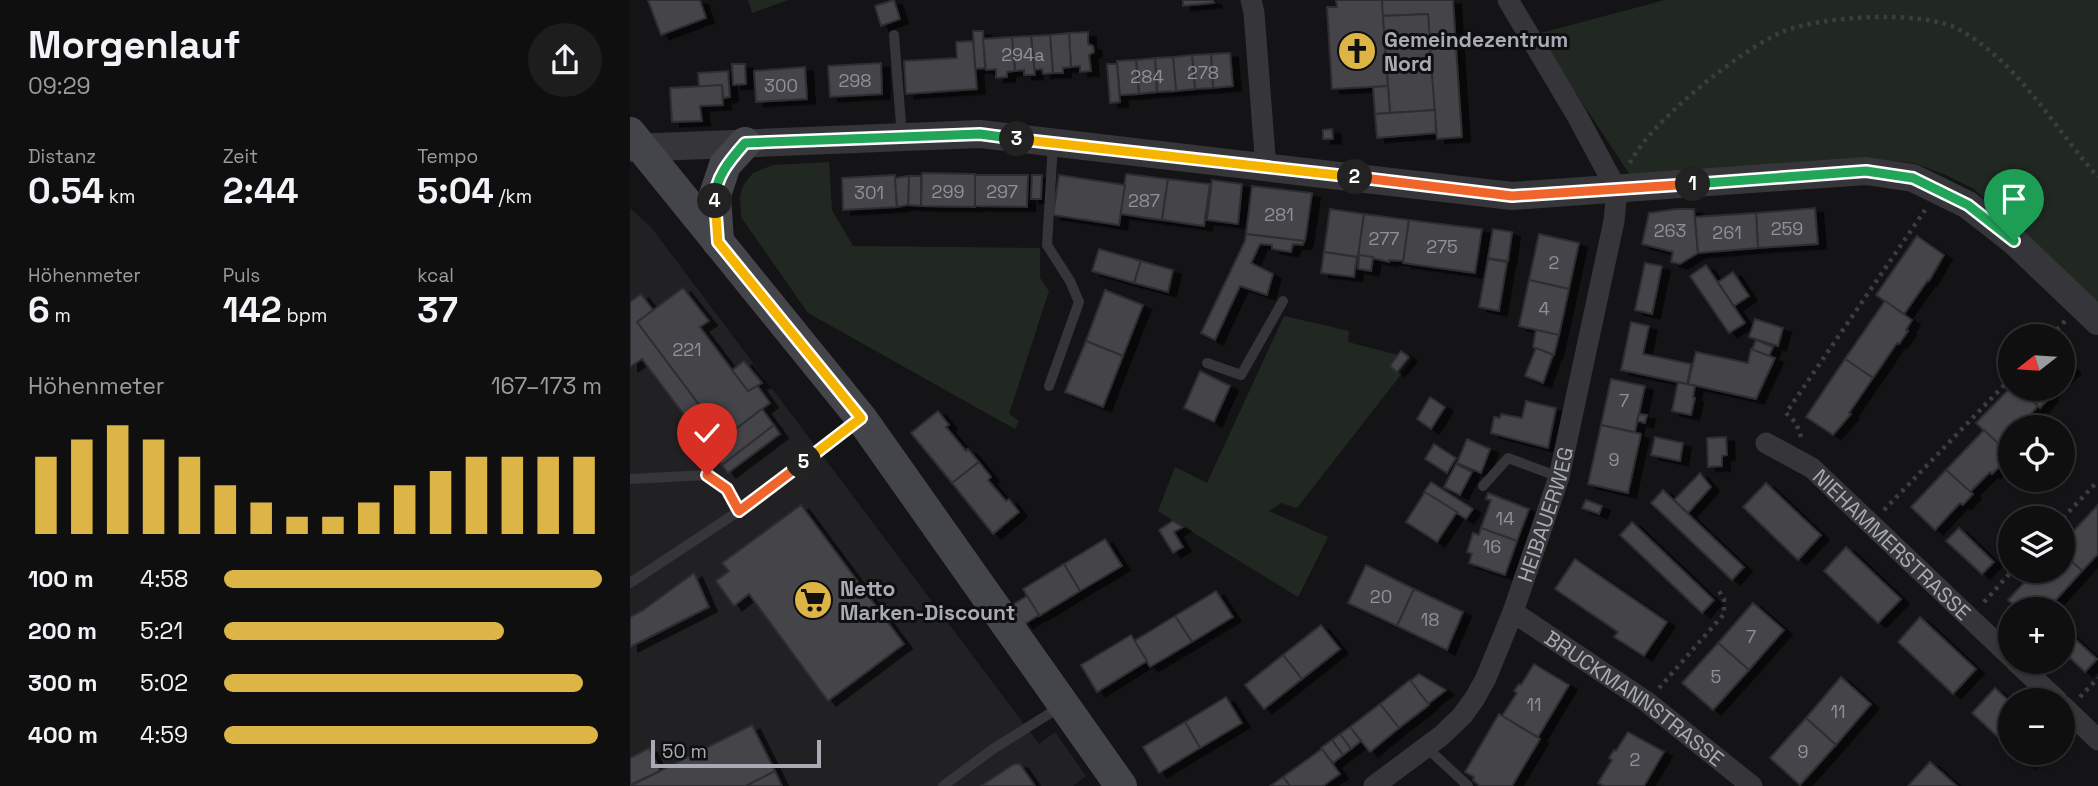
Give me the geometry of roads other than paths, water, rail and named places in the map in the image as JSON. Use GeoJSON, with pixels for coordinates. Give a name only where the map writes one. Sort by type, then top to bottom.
{"type":"FeatureCollection","features":[{"type":"Feature","properties":{"kind":"main road"},"geometry":{"type":"LineString","coordinates":[[634,143],[861,418],[1121,786]]}},
{"type":"Feature","properties":{"kind":"main road"},"geometry":{"type":"LineString","coordinates":[[718,242],[715,195],[725,165],[745,143]]}},
{"type":"Feature","properties":{"kind":"street"},"geometry":{"type":"LineString","coordinates":[[1251,0],[1266,169]]}},
{"type":"Feature","properties":{"kind":"street"},"geometry":{"type":"LineString","coordinates":[[1508,0],[1618,190]]}},
{"type":"Feature","properties":{"kind":"street"},"geometry":{"type":"LineString","coordinates":[[634,143],[745,143],[980,134],[1512,196],[1866,171],[1913,178],[1968,205],[2014,241],[2098,321]]}},
{"type":"Feature","properties":{"kind":"street","name":"HEIBAUERWEG"},"geometry":{"type":"LineString","coordinates":[[1374,786],[1462,716],[1475,698],[1513,612],[1559,477],[1614,222],[1618,190]]}},
{"type":"Feature","properties":{"kind":"street","name":"NIEHAMMERSTRASSE"},"geometry":{"type":"LineString","coordinates":[[1766,443],[1812,468],[1998,645]]}},
{"type":"Feature","properties":{"kind":"street","name":"BRUCKMANNSTRASSE"},"geometry":{"type":"LineString","coordinates":[[1513,612],[1647,702],[1752,786]]}},
{"type":"Feature","properties":{"kind":"street"},"geometry":{"type":"LineString","coordinates":[[2029,674],[2044,688]]}},
{"type":"Feature","properties":{"kind":"street"},"geometry":{"type":"LineString","coordinates":[[2075,718],[2098,740]]}},
{"type":"Feature","properties":{"kind":"lane"},"geometry":{"type":"LineString","coordinates":[[894,35],[902,137]]}},
{"type":"Feature","properties":{"kind":"lane"},"geometry":{"type":"LineString","coordinates":[[1049,386],[1079,302],[1070,281],[1046,244],[1052,143]]}},
{"type":"Feature","properties":{"kind":"lane"},"geometry":{"type":"LineString","coordinates":[[1207,363],[1241,375],[1283,301]]}},
{"type":"Feature","properties":{"kind":"lane"},"geometry":{"type":"LineString","coordinates":[[630,583],[739,511],[861,418]]}},
{"type":"Feature","properties":{"kind":"lane"},"geometry":{"type":"LineString","coordinates":[[1483,486],[1508,458],[1559,477]]}},
{"type":"Feature","properties":{"kind":"lane"},"geometry":{"type":"LineString","coordinates":[[630,479],[707,475],[727,489],[739,511]]}},
{"type":"Feature","properties":{"kind":"lane"},"geometry":{"type":"LineString","coordinates":[[943,786],[1063,705]]}},
{"type":"Feature","properties":{"kind":"lane"},"geometry":{"type":"LineString","coordinates":[[1426,747],[1468,786]]}},
{"type":"Feature","properties":{"kind":"place","name":"Gemeindezentrum Nord"},"geometry":{"type":"Point","coordinates":[1357,51]}},
{"type":"Feature","properties":{"kind":"place","name":"Netto Marken-Discount"},"geometry":{"type":"Point","coordinates":[813,600]}}]}
